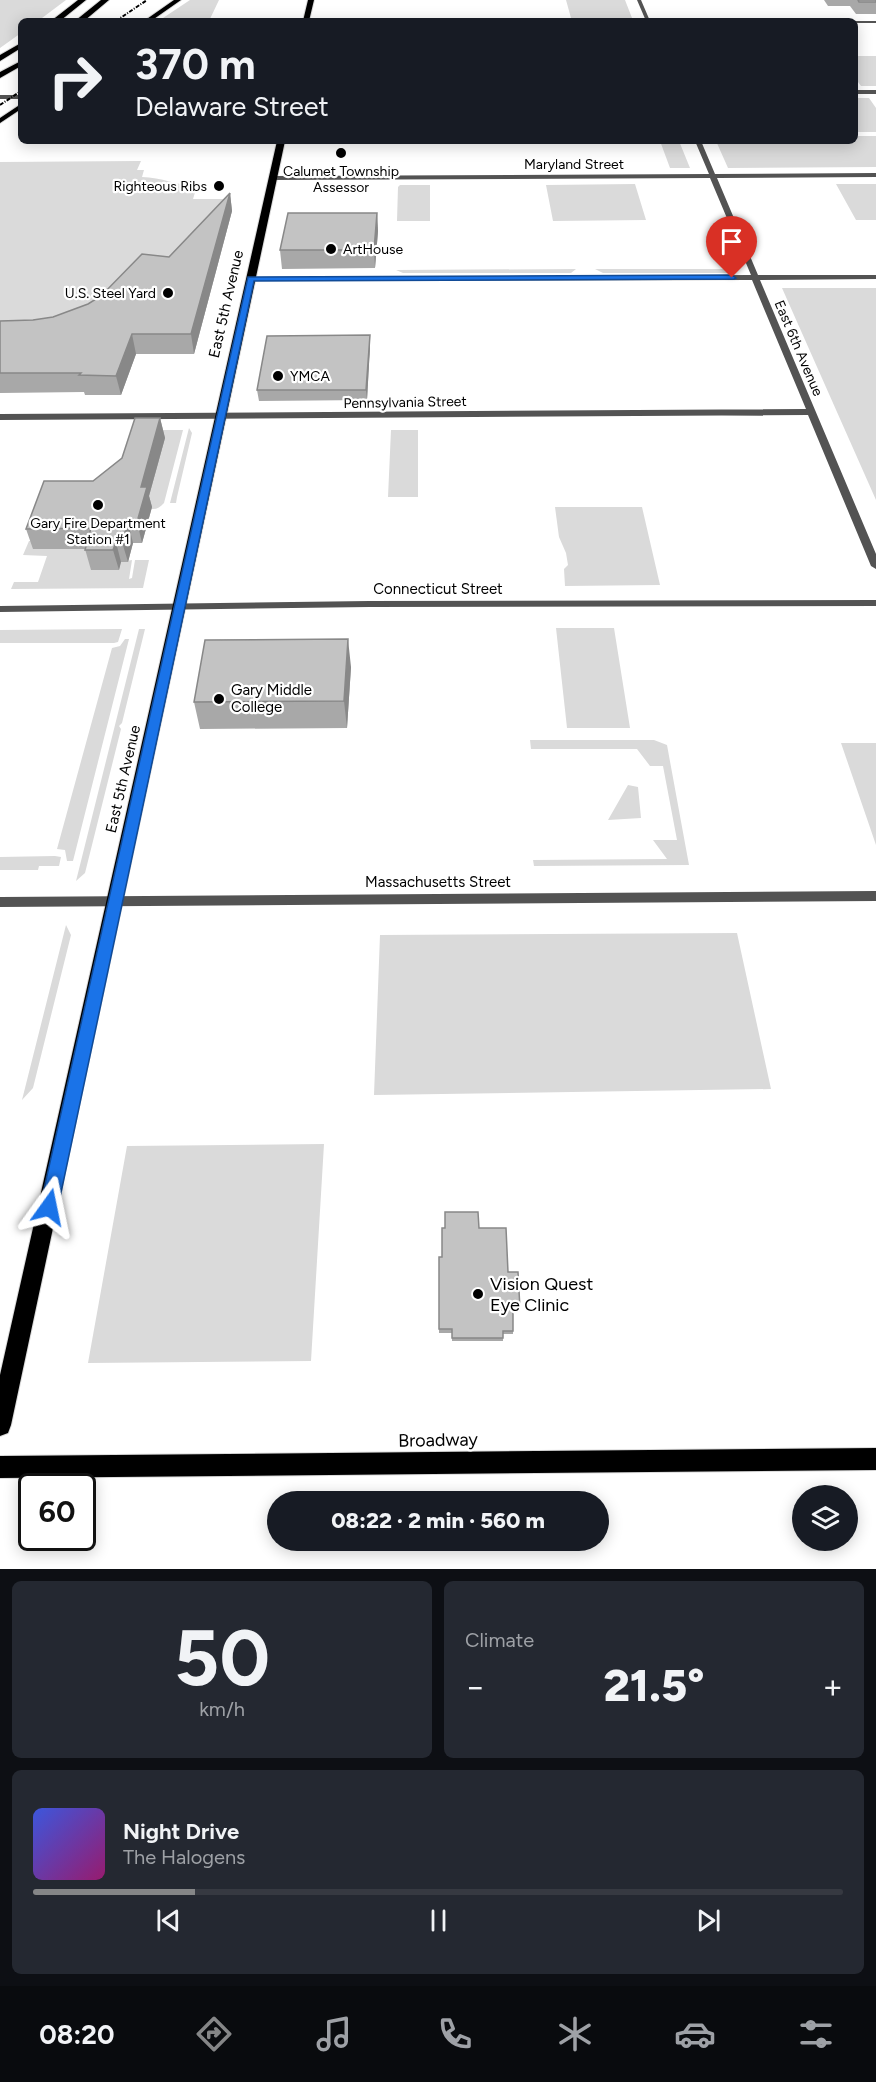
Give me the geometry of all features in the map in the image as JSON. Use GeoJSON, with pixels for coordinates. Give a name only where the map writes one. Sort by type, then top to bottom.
{"type":"FeatureCollection","features":[{"type":"Feature","properties":{"kind":"highway"},"geometry":{"type":"LineString","coordinates":[[59,18],[82,0]]}},
{"type":"Feature","properties":{"kind":"highway"},"geometry":{"type":"LineString","coordinates":[[83,18],[105,0]]}},
{"type":"Feature","properties":{"kind":"highway"},"geometry":{"type":"LineString","coordinates":[[0,59],[18,47]]}},
{"type":"Feature","properties":{"kind":"highway"},"geometry":{"type":"LineString","coordinates":[[0,76],[18,65]]}},
{"type":"Feature","properties":{"kind":"main road"},"geometry":{"type":"LineString","coordinates":[[151,18],[178,0]]}},
{"type":"Feature","properties":{"kind":"main road"},"geometry":{"type":"LineString","coordinates":[[307,18],[311,0]]}},
{"type":"Feature","properties":{"kind":"main road"},"geometry":{"type":"LineString","coordinates":[[0,121],[18,108]]}},
{"type":"Feature","properties":{"kind":"main road","name":"East 5th Avenue"},"geometry":{"type":"LineString","coordinates":[[0,1425],[280,144]]}},
{"type":"Feature","properties":{"kind":"main road","name":"Broadway"},"geometry":{"type":"LineString","coordinates":[[0,1467],[876,1459]]}},
{"type":"Feature","properties":{"kind":"street"},"geometry":{"type":"LineString","coordinates":[[639,0],[647,18]]}},
{"type":"Feature","properties":{"kind":"street"},"geometry":{"type":"LineString","coordinates":[[858,22],[876,22]]}},
{"type":"Feature","properties":{"kind":"street"},"geometry":{"type":"LineString","coordinates":[[858,92],[876,92]]}},
{"type":"Feature","properties":{"kind":"street"},"geometry":{"type":"LineString","coordinates":[[0,97],[18,97]]}},
{"type":"Feature","properties":{"kind":"street","name":"East 6th Avenue"},"geometry":{"type":"LineString","coordinates":[[699,144],[876,566]]}},
{"type":"Feature","properties":{"kind":"street","name":"Maryland Street"},"geometry":{"type":"LineString","coordinates":[[273,178],[876,175]]}},
{"type":"Feature","properties":{"kind":"street"},"geometry":{"type":"LineString","coordinates":[[251,279],[876,277]]}},
{"type":"Feature","properties":{"kind":"street","name":"Pennsylvania Street"},"geometry":{"type":"LineString","coordinates":[[0,417],[811,412]]}},
{"type":"Feature","properties":{"kind":"street","name":"Connecticut Street"},"geometry":{"type":"LineString","coordinates":[[0,609],[369,604],[876,603]]}},
{"type":"Feature","properties":{"kind":"street","name":"Massachusetts Street"},"geometry":{"type":"LineString","coordinates":[[0,902],[876,896]]}},
{"type":"Feature","properties":{"kind":"shaded area"},"geometry":{"type":"Polygon","coordinates":[[[0,0],[66,0],[42,18],[18,18],[18,35],[0,48],[0,0]]]}},
{"type":"Feature","properties":{"kind":"shaded area"},"geometry":{"type":"Polygon","coordinates":[[[190,0],[219,0],[210,18],[163,18],[190,0]]]}},
{"type":"Feature","properties":{"kind":"shaded area"},"geometry":{"type":"Polygon","coordinates":[[[566,0],[625,0],[632,18],[571,18],[566,0]]]}},
{"type":"Feature","properties":{"kind":"shaded area"},"geometry":{"type":"Polygon","coordinates":[[[858,56],[876,56],[876,86],[861,86],[858,82],[858,56]]]}},
{"type":"Feature","properties":{"kind":"shaded area"},"geometry":{"type":"Polygon","coordinates":[[[858,98],[869,98],[876,108],[876,132],[858,132],[858,98]]]}},
{"type":"Feature","properties":{"kind":"shaded area"},"geometry":{"type":"Polygon","coordinates":[[[858,136],[876,136],[876,167],[728,168],[717,144],[858,144],[858,136]]]}},
{"type":"Feature","properties":{"kind":"shaded area"},"geometry":{"type":"Polygon","coordinates":[[[661,144],[680,144],[690,168],[670,168],[661,144]]]}},
{"type":"Feature","properties":{"kind":"shaded area"},"geometry":{"type":"Polygon","coordinates":[[[141,161],[137,170],[144,170],[142,177],[197,186],[193,199],[223,199],[217,217],[204,241],[105,315],[0,340],[0,162],[141,161]]]}},
{"type":"Feature","properties":{"kind":"shaded area"},"geometry":{"type":"Polygon","coordinates":[[[635,184],[646,220],[553,221],[546,185],[635,184]]]}},
{"type":"Feature","properties":{"kind":"shaded area"},"geometry":{"type":"Polygon","coordinates":[[[836,184],[876,184],[876,220],[856,220],[836,184]]]}},
{"type":"Feature","properties":{"kind":"shaded area"},"geometry":{"type":"Polygon","coordinates":[[[400,185],[430,185],[430,221],[397,221],[398,187],[400,185]]]}},
{"type":"Feature","properties":{"kind":"shaded area"},"geometry":{"type":"Polygon","coordinates":[[[576,269],[571,273],[403,273],[396,270],[576,269]]]}},
{"type":"Feature","properties":{"kind":"shaded area"},"geometry":{"type":"Polygon","coordinates":[[[595,269],[729,269],[730,273],[603,273],[595,269]]]}},
{"type":"Feature","properties":{"kind":"shaded area"},"geometry":{"type":"Polygon","coordinates":[[[782,288],[876,288],[876,500],[782,288]]]}},
{"type":"Feature","properties":{"kind":"shaded area"},"geometry":{"type":"Polygon","coordinates":[[[189,428],[192,433],[176,503],[170,503],[189,428]]]}},
{"type":"Feature","properties":{"kind":"shaded area"},"geometry":{"type":"Polygon","coordinates":[[[136,430],[183,430],[164,503],[156,509],[146,507],[164,438],[134,438],[136,430]]]}},
{"type":"Feature","properties":{"kind":"shaded area"},"geometry":{"type":"Polygon","coordinates":[[[391,430],[418,430],[418,497],[388,497],[391,430]]]}},
{"type":"Feature","properties":{"kind":"shaded area"},"geometry":{"type":"Polygon","coordinates":[[[555,507],[642,507],[660,585],[565,586],[564,569],[568,565],[559,537],[555,507]]]}},
{"type":"Feature","properties":{"kind":"shaded area"},"geometry":{"type":"Polygon","coordinates":[[[29,541],[36,541],[33,549],[97,549],[119,570],[121,562],[132,560],[129,579],[132,578],[135,560],[149,560],[143,588],[11,589],[14,582],[38,582],[47,556],[23,555],[29,541]]]}},
{"type":"Feature","properties":{"kind":"shaded area"},"geometry":{"type":"Polygon","coordinates":[[[556,628],[614,628],[630,728],[567,728],[556,628]]]}},
{"type":"Feature","properties":{"kind":"shaded area"},"geometry":{"type":"Polygon","coordinates":[[[122,629],[118,642],[114,643],[0,643],[0,630],[122,629]]]}},
{"type":"Feature","properties":{"kind":"shaded area"},"geometry":{"type":"Polygon","coordinates":[[[139,629],[145,629],[122,723],[119,726],[121,729],[85,873],[76,881],[139,629]]]}},
{"type":"Feature","properties":{"kind":"shaded area"},"geometry":{"type":"Polygon","coordinates":[[[125,639],[129,639],[73,861],[67,861],[65,850],[57,849],[112,648],[120,646],[125,639]]]}},
{"type":"Feature","properties":{"kind":"shaded area"},"geometry":{"type":"Polygon","coordinates":[[[530,740],[654,740],[667,745],[689,865],[534,866],[533,860],[667,859],[653,840],[677,840],[663,766],[650,766],[637,749],[531,749],[530,740]]]}},
{"type":"Feature","properties":{"kind":"shaded area"},"geometry":{"type":"Polygon","coordinates":[[[841,743],[876,743],[876,845],[841,743]]]}},
{"type":"Feature","properties":{"kind":"shaded area"},"geometry":{"type":"Polygon","coordinates":[[[628,785],[638,787],[641,818],[608,820],[628,785]]]}},
{"type":"Feature","properties":{"kind":"shaded area"},"geometry":{"type":"Polygon","coordinates":[[[0,857],[61,857],[59,866],[39,866],[38,870],[0,870],[0,857]]]}},
{"type":"Feature","properties":{"kind":"shaded area"},"geometry":{"type":"Polygon","coordinates":[[[66,925],[71,935],[33,1088],[22,1100],[66,925]]]}},
{"type":"Feature","properties":{"kind":"shaded area"},"geometry":{"type":"Polygon","coordinates":[[[737,933],[771,1089],[374,1095],[380,935],[737,933]]]}},
{"type":"Feature","properties":{"kind":"shaded area"},"geometry":{"type":"Polygon","coordinates":[[[324,1144],[311,1361],[88,1363],[127,1146],[324,1144]]]}},
{"type":"Feature","properties":{"kind":"building"},"geometry":{"type":"Polygon","coordinates":[[[858,0],[876,0],[876,2],[859,2],[858,0]]]}},
{"type":"Feature","properties":{"kind":"building","name":"U.S. Steel Yard"},"geometry":{"type":"Polygon","coordinates":[[[230,193],[191,334],[132,334],[116,376],[79,375],[81,373],[0,373],[0,321],[53,317],[88,304],[101,296],[142,254],[169,257],[230,193]]]}},
{"type":"Feature","properties":{"kind":"building"},"geometry":{"type":"Polygon","coordinates":[[[288,213],[377,213],[374,250],[280,250],[288,213]]]}},
{"type":"Feature","properties":{"kind":"building","name":"YMCA"},"geometry":{"type":"Polygon","coordinates":[[[370,335],[366,390],[257,390],[267,336],[370,335]]]}},
{"type":"Feature","properties":{"kind":"building"},"geometry":{"type":"Polygon","coordinates":[[[135,418],[160,418],[141,487],[147,487],[137,522],[128,522],[122,542],[116,542],[113,550],[85,550],[91,528],[26,529],[44,481],[93,481],[122,458],[135,418]]]}},
{"type":"Feature","properties":{"kind":"building"},"geometry":{"type":"Polygon","coordinates":[[[348,639],[344,701],[194,702],[205,640],[348,639]]]}},
{"type":"Feature","properties":{"kind":"building","name":"Vision Quest Eye Clinic"},"geometry":{"type":"Polygon","coordinates":[[[445,1212],[478,1212],[479,1228],[506,1228],[508,1272],[518,1272],[520,1309],[513,1309],[513,1331],[503,1331],[503,1338],[452,1338],[452,1329],[439,1329],[439,1257],[442,1257],[442,1228],[445,1228],[445,1212]]]}},
{"type":"Feature","properties":{"kind":"railway"},"geometry":{"type":"LineString","coordinates":[[120,18],[147,0]]}},
{"type":"Feature","properties":{"kind":"railway"},"geometry":{"type":"LineString","coordinates":[[0,105],[18,93]]}},
{"type":"Feature","properties":{"kind":"place","name":"Calumet Township Assessor"},"geometry":{"type":"Point","coordinates":[341,153]}},
{"type":"Feature","properties":{"kind":"place","name":"Righteous Ribs"},"geometry":{"type":"Point","coordinates":[219,186]}},
{"type":"Feature","properties":{"kind":"place","name":"ArtHouse"},"geometry":{"type":"Point","coordinates":[331,249]}},
{"type":"Feature","properties":{"kind":"place","name":"U.S. Steel Yard"},"geometry":{"type":"Point","coordinates":[168,293]}},
{"type":"Feature","properties":{"kind":"place","name":"YMCA"},"geometry":{"type":"Point","coordinates":[278,376]}},
{"type":"Feature","properties":{"kind":"place","name":"Gary Fire Department Station #1"},"geometry":{"type":"Point","coordinates":[98,505]}},
{"type":"Feature","properties":{"kind":"place","name":"Gary Middle College"},"geometry":{"type":"Point","coordinates":[219,699]}},
{"type":"Feature","properties":{"kind":"place","name":"Vision Quest Eye Clinic"},"geometry":{"type":"Point","coordinates":[478,1294]}},
{"type":"Feature","properties":{"kind":"route"},"geometry":{"type":"LineString","coordinates":[[49,1207],[251,279],[732,278]]}}]}
